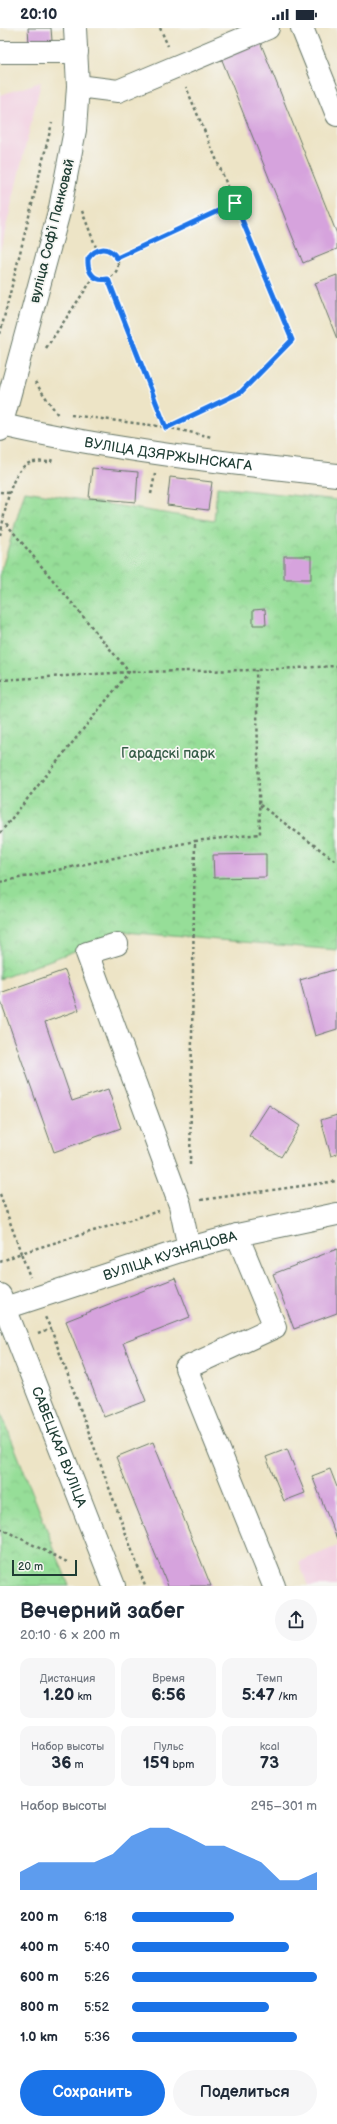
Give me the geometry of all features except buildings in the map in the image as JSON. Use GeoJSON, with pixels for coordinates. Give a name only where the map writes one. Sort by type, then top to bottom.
{"type":"FeatureCollection","features":[{"type":"Feature","properties":{"kind":"main road","name":"вуліца Софʼі Панковай"},"geometry":{"type":"LineString","coordinates":[[1,427],[60,208],[75,130],[78,86],[76,28]]}},
{"type":"Feature","properties":{"kind":"main road"},"geometry":{"type":"LineString","coordinates":[[78,86],[118,92],[268,28]]}},
{"type":"Feature","properties":{"kind":"main road"},"geometry":{"type":"LineString","coordinates":[[302,28],[337,115]]}},
{"type":"Feature","properties":{"kind":"main road"},"geometry":{"type":"LineString","coordinates":[[0,52],[77,52]]}},
{"type":"Feature","properties":{"kind":"main road","name":"ВУЛІЦА ДЗЯРЖЫНСКАГА"},"geometry":{"type":"LineString","coordinates":[[1,427],[55,437],[226,463],[337,475]]}},
{"type":"Feature","properties":{"kind":"main road"},"geometry":{"type":"LineString","coordinates":[[117,944],[87,953],[180,1205],[189,1248]]}},
{"type":"Feature","properties":{"kind":"main road","name":"ВУЛІЦА КУЗНЯЦОВА"},"geometry":{"type":"LineString","coordinates":[[2,1304],[237,1235],[337,1214]]}},
{"type":"Feature","properties":{"kind":"main road"},"geometry":{"type":"LineString","coordinates":[[237,1235],[275,1328],[186,1368],[274,1586]]}},
{"type":"Feature","properties":{"kind":"main road","name":"САВЕЦКАЯ ВУЛІЦА"},"geometry":{"type":"LineString","coordinates":[[2,1304],[114,1586]]}},
{"type":"Feature","properties":{"kind":"path"},"geometry":{"type":"LineString","coordinates":[[160,28],[292,340],[241,392],[166,428]]}},
{"type":"Feature","properties":{"kind":"path"},"geometry":{"type":"LineString","coordinates":[[0,334],[54,116]]}},
{"type":"Feature","properties":{"kind":"path"},"geometry":{"type":"LineString","coordinates":[[117,258],[235,203]]}},
{"type":"Feature","properties":{"kind":"path"},"geometry":{"type":"LineString","coordinates":[[80,204],[97,250]]}},
{"type":"Feature","properties":{"kind":"path"},"geometry":{"type":"LineString","coordinates":[[97,250],[108,250],[117,258],[117,270],[108,279],[103,280],[94,277],[89,272],[88,259],[97,250]]}},
{"type":"Feature","properties":{"kind":"path"},"geometry":{"type":"LineString","coordinates":[[42,354],[94,277]]}},
{"type":"Feature","properties":{"kind":"path"},"geometry":{"type":"LineString","coordinates":[[108,279],[166,428]]}},
{"type":"Feature","properties":{"kind":"path"},"geometry":{"type":"LineString","coordinates":[[35,382],[58,413]]}},
{"type":"Feature","properties":{"kind":"path"},"geometry":{"type":"LineString","coordinates":[[66,414],[166,428],[220,438]]}},
{"type":"Feature","properties":{"kind":"path"},"geometry":{"type":"LineString","coordinates":[[0,535],[4,521],[8,493],[16,474],[31,462],[52,462]]}},
{"type":"Feature","properties":{"kind":"path"},"geometry":{"type":"LineString","coordinates":[[151,494],[156,468]]}},
{"type":"Feature","properties":{"kind":"path"},"geometry":{"type":"LineString","coordinates":[[0,492],[8,493]]}},
{"type":"Feature","properties":{"kind":"path"},"geometry":{"type":"LineString","coordinates":[[4,521],[129,672]]}},
{"type":"Feature","properties":{"kind":"path"},"geometry":{"type":"LineString","coordinates":[[0,680],[129,672],[256,670],[337,666]]}},
{"type":"Feature","properties":{"kind":"path"},"geometry":{"type":"LineString","coordinates":[[0,882],[195,841],[260,834],[256,670]]}},
{"type":"Feature","properties":{"kind":"path"},"geometry":{"type":"LineString","coordinates":[[0,833],[129,672]]}},
{"type":"Feature","properties":{"kind":"path"},"geometry":{"type":"LineString","coordinates":[[260,804],[337,862]]}},
{"type":"Feature","properties":{"kind":"path"},"geometry":{"type":"LineString","coordinates":[[190,1170],[195,841]]}},
{"type":"Feature","properties":{"kind":"path"},"geometry":{"type":"LineString","coordinates":[[0,1194],[22,1253]]}},
{"type":"Feature","properties":{"kind":"path"},"geometry":{"type":"LineString","coordinates":[[50,1329],[145,1586]]}},
{"type":"Feature","properties":{"kind":"path"},"geometry":{"type":"LineString","coordinates":[[0,1528],[69,1563]]}},
{"type":"Feature","properties":{"kind":"shaded area"},"geometry":{"type":"Polygon","coordinates":[[[41,82],[0,252],[0,95],[41,82]]]}},
{"type":"Feature","properties":{"kind":"shaded area"},"geometry":{"type":"Polygon","coordinates":[[[337,1546],[337,1586],[308,1586],[299,1562],[337,1546]]]}},
{"type":"Feature","properties":{"kind":"green space","name":"Гарадскі парк"},"geometry":{"type":"Polygon","coordinates":[[[217,487],[337,500],[337,950],[125,932],[0,979],[0,575],[25,491],[214,521],[217,487]]]}},
{"type":"Feature","properties":{"kind":"green space"},"geometry":{"type":"Polygon","coordinates":[[[0,1410],[69,1586],[0,1586],[0,1410]]]}},
{"type":"Feature","properties":{"kind":"route"},"geometry":{"type":"LineString","coordinates":[[235,203],[292,340],[241,392],[166,428],[108,279],[98,279],[89,272],[87,266],[88,259],[91,254],[102,248],[114,253],[117,258],[235,203]]}}]}
